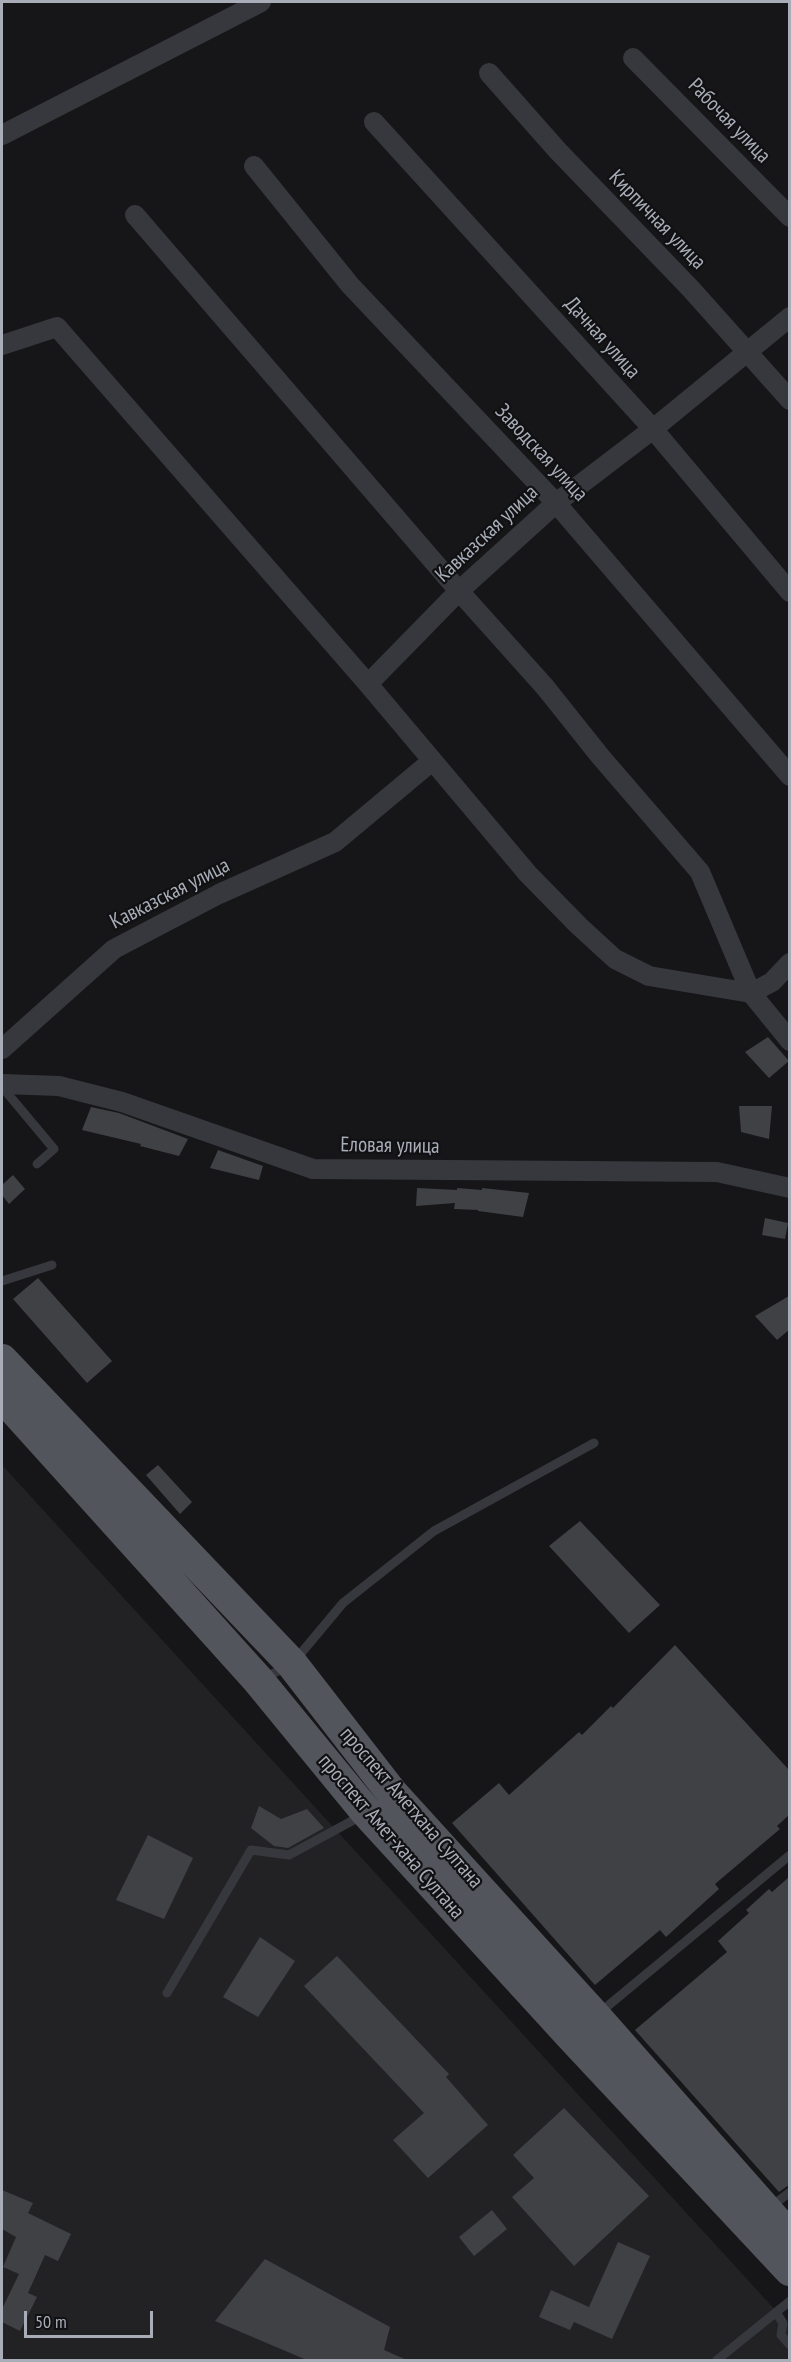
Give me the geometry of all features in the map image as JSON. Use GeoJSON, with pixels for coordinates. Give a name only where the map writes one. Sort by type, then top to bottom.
{"type":"FeatureCollection","features":[{"type":"Feature","properties":{"kind":"main road","name":"проспект Аметхана Султана"},"geometry":{"type":"LineString","coordinates":[[2,1360],[292,1664],[380,1803]]}},
{"type":"Feature","properties":{"kind":"main road","name":"проспект Амет-хана Султана"},"geometry":{"type":"LineString","coordinates":[[2,1395],[258,1680],[380,1803],[583,2026],[768,2209],[789,2270]]}},
{"type":"Feature","properties":{"kind":"main road"},"geometry":{"type":"LineString","coordinates":[[768,2209],[789,2237]]}},
{"type":"Feature","properties":{"kind":"street"},"geometry":{"type":"LineString","coordinates":[[2,135],[261,2]]}},
{"type":"Feature","properties":{"kind":"street","name":"Рабочая улица"},"geometry":{"type":"LineString","coordinates":[[633,58],[789,217]]}},
{"type":"Feature","properties":{"kind":"street","name":"Кирпичная улица"},"geometry":{"type":"LineString","coordinates":[[489,73],[558,151],[691,289],[789,400]]}},
{"type":"Feature","properties":{"kind":"street","name":"Дачная улица"},"geometry":{"type":"LineString","coordinates":[[374,122],[653,429],[789,592]]}},
{"type":"Feature","properties":{"kind":"street","name":"Заводская улица"},"geometry":{"type":"LineString","coordinates":[[254,166],[350,285],[556,503],[789,776]]}},
{"type":"Feature","properties":{"kind":"street"},"geometry":{"type":"LineString","coordinates":[[135,214],[459,591],[545,687],[600,756],[700,872],[751,993],[789,1041]]}},
{"type":"Feature","properties":{"kind":"street","name":"Кавказская улица"},"geometry":{"type":"LineString","coordinates":[[368,684],[459,591],[556,503],[653,429],[789,317]]}},
{"type":"Feature","properties":{"kind":"street"},"geometry":{"type":"LineString","coordinates":[[2,345],[57,327],[368,684],[528,874],[579,926],[615,958],[649,976],[751,993],[772,982],[789,963]]}},
{"type":"Feature","properties":{"kind":"street","name":"Кавказская улица"},"geometry":{"type":"LineString","coordinates":[[2,1048],[114,949],[219,894],[335,842],[432,760]]}},
{"type":"Feature","properties":{"kind":"street","name":"Еловая улица"},"geometry":{"type":"LineString","coordinates":[[2,1085],[59,1086],[122,1102],[313,1169],[717,1172],[789,1188]]}},
{"type":"Feature","properties":{"kind":"lane"},"geometry":{"type":"LineString","coordinates":[[2,1085],[54,1149],[37,1164]]}},
{"type":"Feature","properties":{"kind":"lane"},"geometry":{"type":"LineString","coordinates":[[2,1281],[51,1265]]}},
{"type":"Feature","properties":{"kind":"lane"},"geometry":{"type":"LineString","coordinates":[[258,1680],[292,1664],[343,1603],[434,1531],[594,1443]]}},
{"type":"Feature","properties":{"kind":"lane"},"geometry":{"type":"LineString","coordinates":[[167,1993],[251,1850],[289,1855],[380,1803]]}},
{"type":"Feature","properties":{"kind":"lane"},"geometry":{"type":"LineString","coordinates":[[583,2026],[789,1856]]}},
{"type":"Feature","properties":{"kind":"lane"},"geometry":{"type":"LineString","coordinates":[[717,2361],[789,2301]]}},
{"type":"Feature","properties":{"kind":"lane"},"geometry":{"type":"LineString","coordinates":[[776,2312],[783,2323],[781,2335],[789,2345]]}},
{"type":"Feature","properties":{"kind":"shaded area"},"geometry":{"type":"Polygon","coordinates":[[[2,1465],[789,2325],[789,2360],[2,2360],[2,1465]]]}},
{"type":"Feature","properties":{"kind":"building"},"geometry":{"type":"Polygon","coordinates":[[[768,1037],[789,1061],[769,1078],[745,1052],[768,1037]]]}},
{"type":"Feature","properties":{"kind":"building"},"geometry":{"type":"Polygon","coordinates":[[[739,1106],[772,1106],[769,1139],[741,1132],[739,1106]]]}},
{"type":"Feature","properties":{"kind":"building"},"geometry":{"type":"Polygon","coordinates":[[[91,1107],[119,1113],[188,1139],[179,1156],[82,1130],[91,1107]]]}},
{"type":"Feature","properties":{"kind":"building"},"geometry":{"type":"Polygon","coordinates":[[[218,1150],[263,1166],[259,1180],[210,1168],[218,1150]]]}},
{"type":"Feature","properties":{"kind":"building"},"geometry":{"type":"Polygon","coordinates":[[[13,1175],[25,1189],[9,1204],[2,1195],[2,1185],[13,1175]]]}},
{"type":"Feature","properties":{"kind":"building"},"geometry":{"type":"Polygon","coordinates":[[[417,1188],[482,1190],[482,1188],[529,1193],[523,1217],[454,1209],[455,1203],[416,1206],[417,1188]]]}},
{"type":"Feature","properties":{"kind":"building"},"geometry":{"type":"Polygon","coordinates":[[[765,1218],[788,1223],[785,1239],[762,1235],[765,1218]]]}},
{"type":"Feature","properties":{"kind":"building"},"geometry":{"type":"Polygon","coordinates":[[[38,1278],[112,1361],[87,1383],[13,1299],[38,1278]]]}},
{"type":"Feature","properties":{"kind":"building"},"geometry":{"type":"Polygon","coordinates":[[[789,1296],[789,1330],[777,1340],[755,1316],[789,1296]]]}},
{"type":"Feature","properties":{"kind":"building"},"geometry":{"type":"Polygon","coordinates":[[[158,1465],[192,1502],[180,1514],[146,1475],[158,1465]]]}},
{"type":"Feature","properties":{"kind":"building"},"geometry":{"type":"Polygon","coordinates":[[[580,1521],[660,1605],[629,1633],[549,1546],[580,1521]]]}},
{"type":"Feature","properties":{"kind":"building"},"geometry":{"type":"Polygon","coordinates":[[[675,1645],[789,1770],[789,1815],[777,1826],[780,1829],[715,1884],[719,1889],[666,1937],[660,1930],[595,1985],[452,1823],[499,1783],[509,1795],[579,1732],[582,1735],[611,1706],[613,1708],[675,1645]]]}},
{"type":"Feature","properties":{"kind":"building"},"geometry":{"type":"Polygon","coordinates":[[[259,1806],[281,1819],[307,1809],[324,1828],[288,1848],[274,1846],[251,1828],[259,1806]]]}},
{"type":"Feature","properties":{"kind":"building"},"geometry":{"type":"Polygon","coordinates":[[[148,1835],[193,1858],[164,1919],[116,1900],[148,1835]]]}},
{"type":"Feature","properties":{"kind":"building"},"geometry":{"type":"Polygon","coordinates":[[[789,1877],[789,2185],[779,2192],[635,2030],[727,1952],[718,1941],[749,1913],[746,1910],[769,1889],[772,1892],[789,1877]]]}},
{"type":"Feature","properties":{"kind":"building"},"geometry":{"type":"Polygon","coordinates":[[[260,1937],[295,1961],[258,2017],[223,1997],[260,1937]]]}},
{"type":"Feature","properties":{"kind":"building"},"geometry":{"type":"Polygon","coordinates":[[[337,1956],[449,2074],[446,2077],[488,2125],[428,2178],[393,2140],[424,2113],[304,1986],[337,1956]]]}},
{"type":"Feature","properties":{"kind":"building"},"geometry":{"type":"Polygon","coordinates":[[[564,2108],[649,2196],[574,2266],[512,2197],[534,2178],[513,2155],[564,2108]]]}},
{"type":"Feature","properties":{"kind":"building"},"geometry":{"type":"Polygon","coordinates":[[[2,2190],[33,2203],[28,2213],[71,2234],[58,2261],[45,2255],[28,2293],[37,2297],[20,2331],[2,2322],[2,2309],[19,2274],[3,2267],[16,2237],[2,2229],[2,2190]]]}},
{"type":"Feature","properties":{"kind":"building"},"geometry":{"type":"Polygon","coordinates":[[[492,2210],[507,2229],[474,2256],[459,2237],[492,2210]]]}},
{"type":"Feature","properties":{"kind":"building"},"geometry":{"type":"Polygon","coordinates":[[[618,2242],[650,2256],[612,2339],[574,2322],[570,2330],[539,2317],[551,2290],[589,2307],[618,2242]]]}},
{"type":"Feature","properties":{"kind":"building"},"geometry":{"type":"Polygon","coordinates":[[[265,2259],[390,2327],[384,2350],[409,2361],[309,2361],[215,2321],[265,2259]]]}}]}
